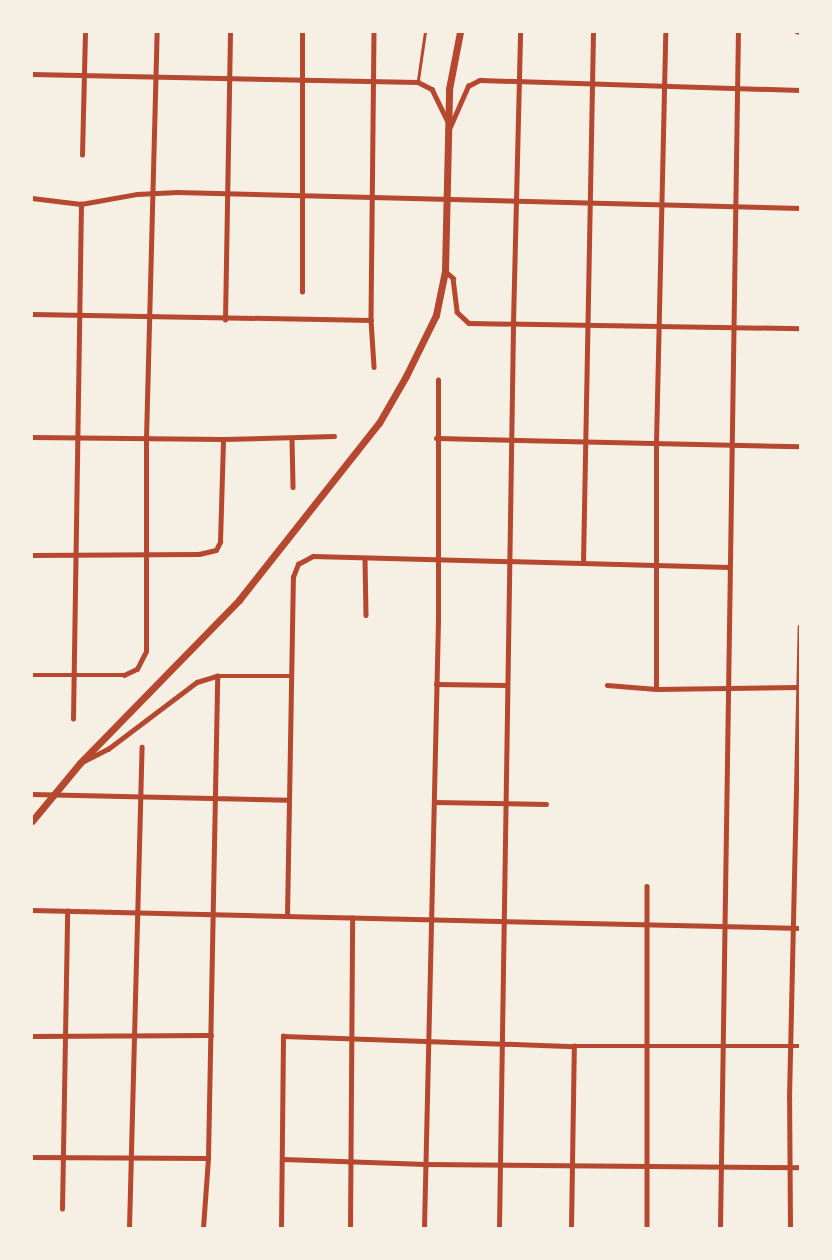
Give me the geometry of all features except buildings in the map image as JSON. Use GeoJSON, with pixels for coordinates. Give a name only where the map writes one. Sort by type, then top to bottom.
{"type":"FeatureCollection","features":[{"type":"Feature","properties":{"kind":"main road"},"geometry":{"type":"LineString","coordinates":[[32,821],[80,763],[239,600],[379,423],[424,342],[436,315],[445,271],[449,89],[460,32]]}},
{"type":"Feature","properties":{"kind":"street"},"geometry":{"type":"LineString","coordinates":[[82,155],[85,32]]}},
{"type":"Feature","properties":{"kind":"street"},"geometry":{"type":"LineString","coordinates":[[32,675],[131,673],[142,663],[146,651],[146,439],[157,32]]}},
{"type":"Feature","properties":{"kind":"street"},"geometry":{"type":"LineString","coordinates":[[225,320],[230,32]]}},
{"type":"Feature","properties":{"kind":"street"},"geometry":{"type":"LineString","coordinates":[[302,32],[302,292]]}},
{"type":"Feature","properties":{"kind":"street"},"geometry":{"type":"LineString","coordinates":[[374,32],[371,320],[374,367]]}},
{"type":"Feature","properties":{"kind":"street"},"geometry":{"type":"LineString","coordinates":[[499,1228],[520,32]]}},
{"type":"Feature","properties":{"kind":"street"},"geometry":{"type":"LineString","coordinates":[[583,563],[593,32]]}},
{"type":"Feature","properties":{"kind":"street"},"geometry":{"type":"LineString","coordinates":[[656,689],[656,443],[665,32]]}},
{"type":"Feature","properties":{"kind":"street"},"geometry":{"type":"LineString","coordinates":[[720,1228],[722,927],[737,32]]}},
{"type":"Feature","properties":{"kind":"street"},"geometry":{"type":"LineString","coordinates":[[32,74],[156,79],[418,82],[432,89],[450,127]]}},
{"type":"Feature","properties":{"kind":"street"},"geometry":{"type":"LineString","coordinates":[[450,127],[465,90],[475,81],[800,90]]}},
{"type":"Feature","properties":{"kind":"street"},"geometry":{"type":"LineString","coordinates":[[32,198],[81,204],[153,193],[800,208]]}},
{"type":"Feature","properties":{"kind":"street"},"geometry":{"type":"LineString","coordinates":[[73,719],[81,204]]}},
{"type":"Feature","properties":{"kind":"street"},"geometry":{"type":"LineString","coordinates":[[445,271],[453,278],[457,312],[469,323],[800,328]]}},
{"type":"Feature","properties":{"kind":"street"},"geometry":{"type":"LineString","coordinates":[[32,314],[225,320],[371,320]]}},
{"type":"Feature","properties":{"kind":"street"},"geometry":{"type":"LineString","coordinates":[[424,1228],[436,684],[438,380]]}},
{"type":"Feature","properties":{"kind":"street"},"geometry":{"type":"LineString","coordinates":[[32,437],[223,439],[334,436]]}},
{"type":"Feature","properties":{"kind":"street"},"geometry":{"type":"LineString","coordinates":[[292,438],[293,487]]}},
{"type":"Feature","properties":{"kind":"street"},"geometry":{"type":"LineString","coordinates":[[436,438],[800,446]]}},
{"type":"Feature","properties":{"kind":"street"},"geometry":{"type":"LineString","coordinates":[[32,555],[147,554],[216,550],[220,542],[223,439]]}},
{"type":"Feature","properties":{"kind":"street"},"geometry":{"type":"LineString","coordinates":[[288,916],[287,800],[293,577],[298,564],[313,556],[729,567]]}},
{"type":"Feature","properties":{"kind":"street"},"geometry":{"type":"LineString","coordinates":[[365,558],[366,615]]}},
{"type":"Feature","properties":{"kind":"street"},"geometry":{"type":"LineString","coordinates":[[790,1228],[800,627]]}},
{"type":"Feature","properties":{"kind":"street"},"geometry":{"type":"LineString","coordinates":[[80,763],[108,749],[140,727],[179,693],[217,676],[291,676]]}},
{"type":"Feature","properties":{"kind":"street"},"geometry":{"type":"LineString","coordinates":[[204,1228],[211,1035],[217,676]]}},
{"type":"Feature","properties":{"kind":"street"},"geometry":{"type":"LineString","coordinates":[[436,684],[508,685]]}},
{"type":"Feature","properties":{"kind":"street"},"geometry":{"type":"LineString","coordinates":[[607,685],[656,689],[799,687]]}},
{"type":"Feature","properties":{"kind":"street"},"geometry":{"type":"LineString","coordinates":[[129,1228],[142,747]]}},
{"type":"Feature","properties":{"kind":"street"},"geometry":{"type":"LineString","coordinates":[[32,794],[287,800]]}},
{"type":"Feature","properties":{"kind":"street"},"geometry":{"type":"LineString","coordinates":[[434,802],[546,804]]}},
{"type":"Feature","properties":{"kind":"street"},"geometry":{"type":"LineString","coordinates":[[647,887],[647,1228]]}},
{"type":"Feature","properties":{"kind":"street"},"geometry":{"type":"LineString","coordinates":[[32,910],[797,928]]}},
{"type":"Feature","properties":{"kind":"street"},"geometry":{"type":"LineString","coordinates":[[62,1209],[67,1037],[67,911]]}},
{"type":"Feature","properties":{"kind":"street"},"geometry":{"type":"LineString","coordinates":[[350,1228],[352,918]]}},
{"type":"Feature","properties":{"kind":"street"},"geometry":{"type":"LineString","coordinates":[[32,1036],[211,1035]]}},
{"type":"Feature","properties":{"kind":"street"},"geometry":{"type":"LineString","coordinates":[[281,1228],[283,1036],[574,1046],[800,1046]]}},
{"type":"Feature","properties":{"kind":"street"},"geometry":{"type":"LineString","coordinates":[[571,1228],[574,1046]]}},
{"type":"Feature","properties":{"kind":"street"},"geometry":{"type":"LineString","coordinates":[[32,1157],[208,1158]]}},
{"type":"Feature","properties":{"kind":"street"},"geometry":{"type":"LineString","coordinates":[[283,1159],[425,1164],[800,1167]]}},
{"type":"Feature","properties":{"kind":"lane"},"geometry":{"type":"LineString","coordinates":[[418,82],[425,32]]}}]}
